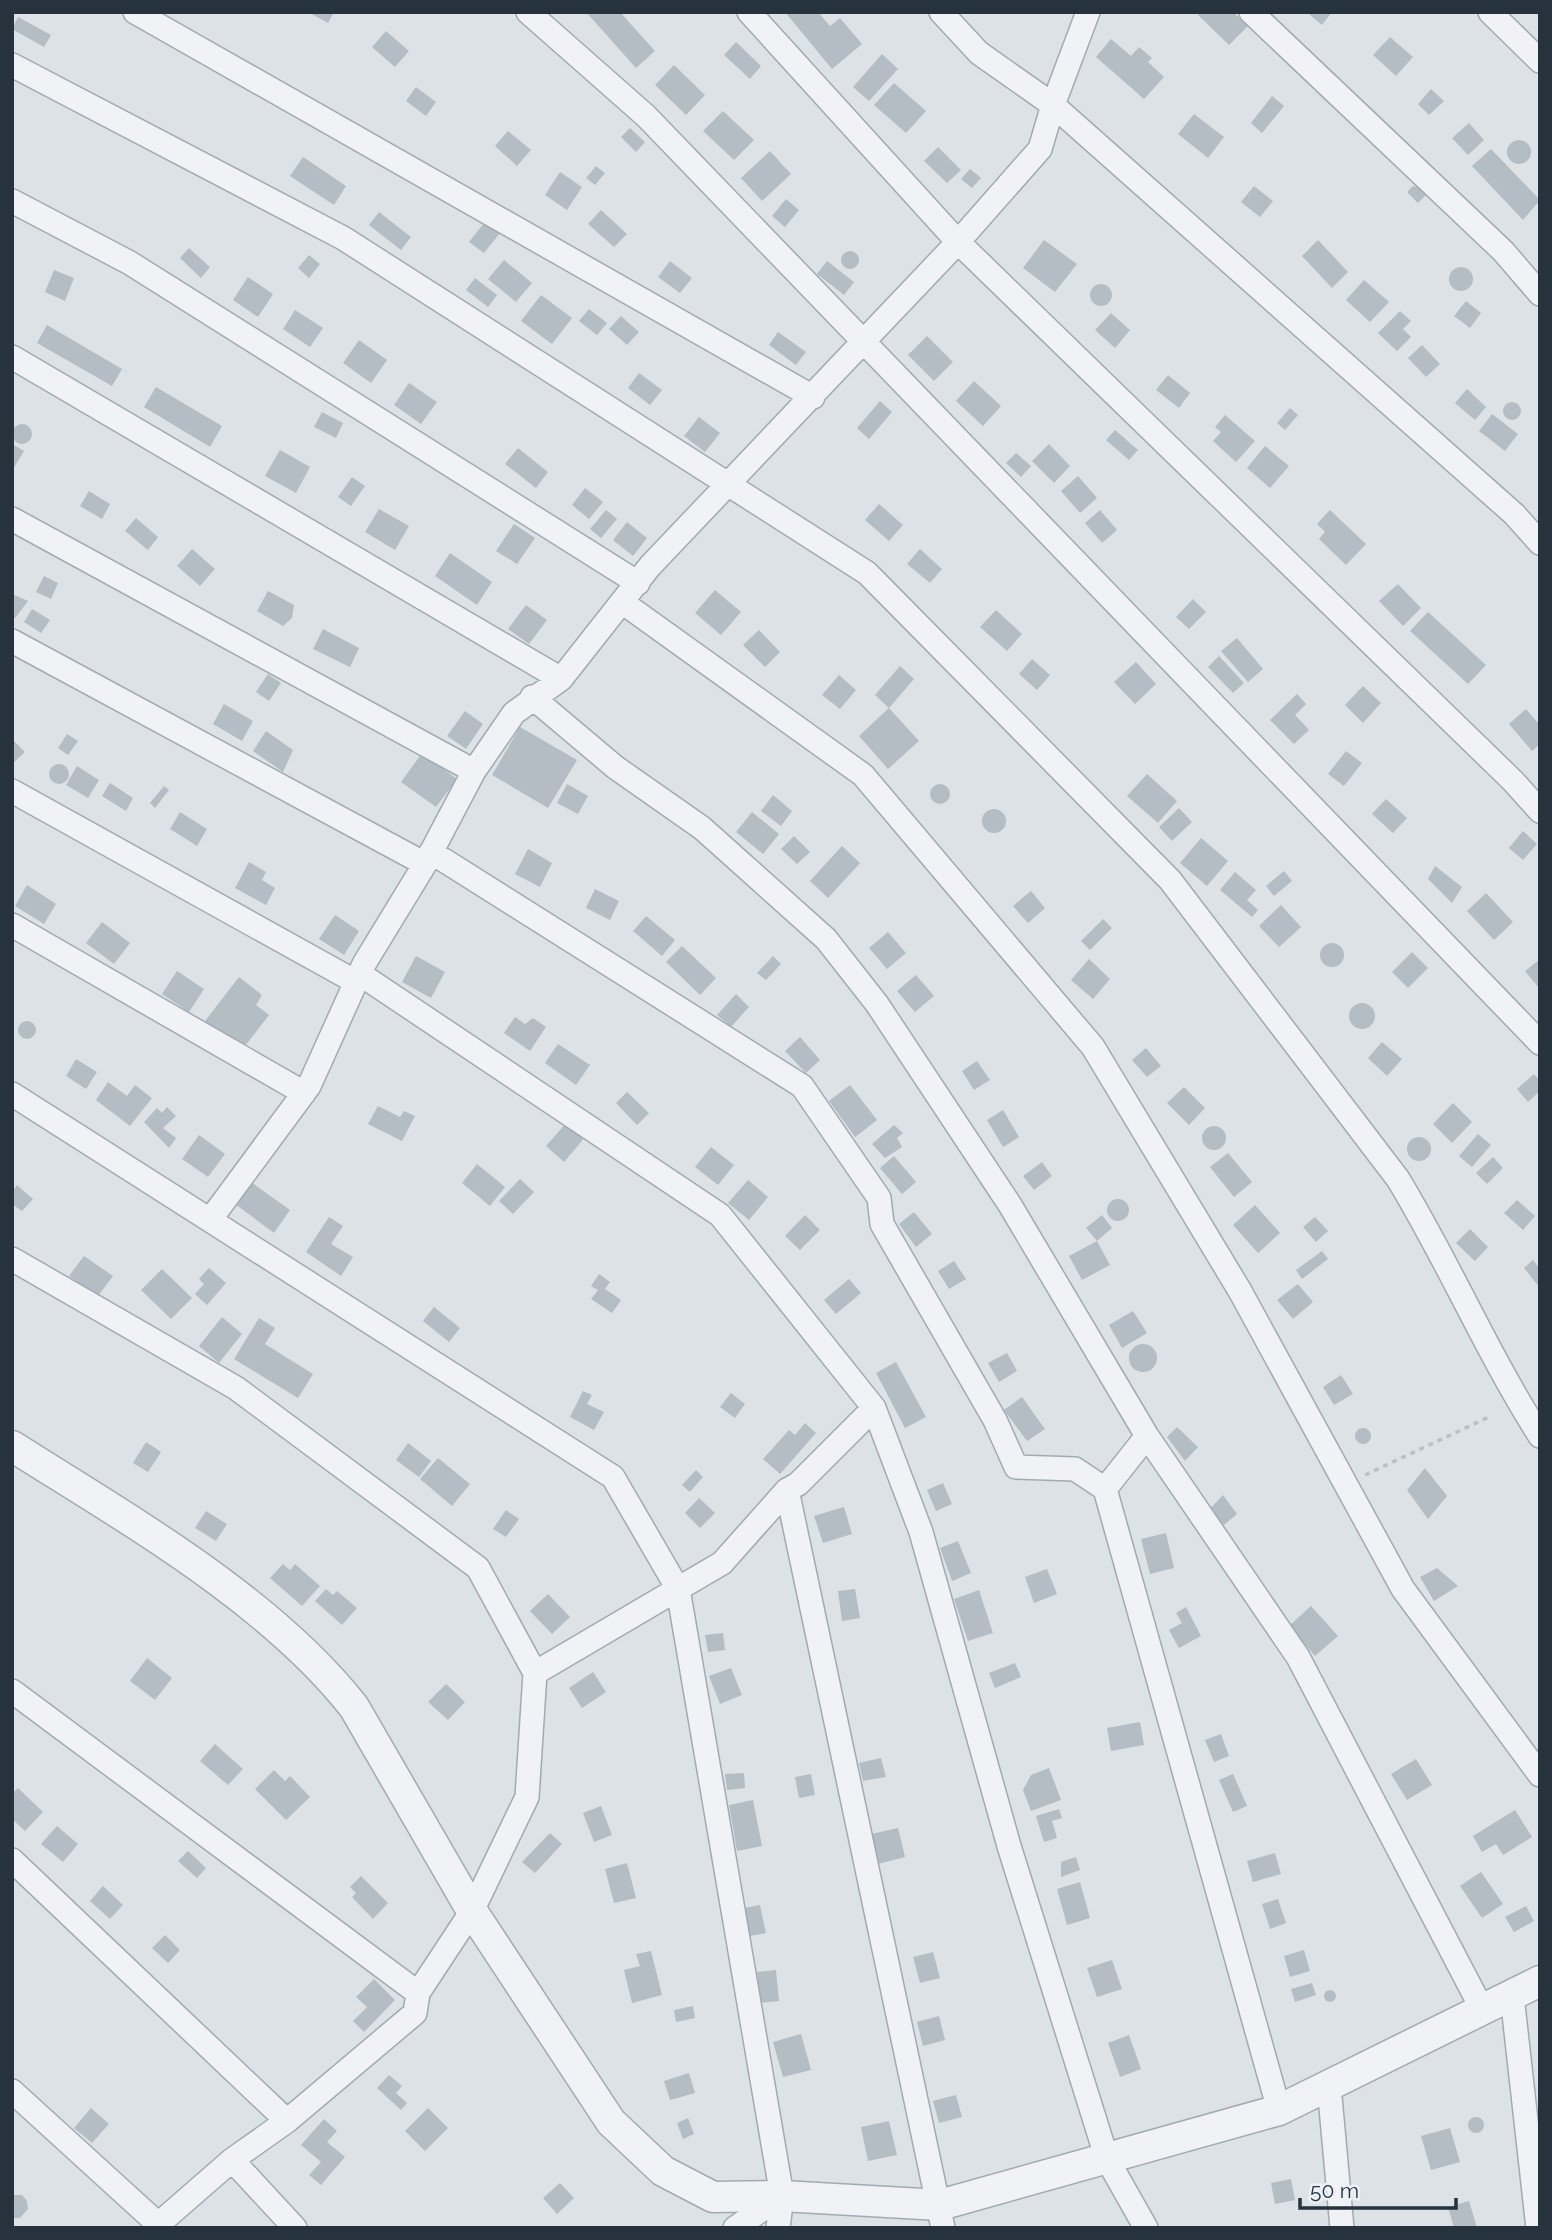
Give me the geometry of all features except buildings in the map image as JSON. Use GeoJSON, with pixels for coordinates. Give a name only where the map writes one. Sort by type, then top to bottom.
{"type":"FeatureCollection","features":[{"type":"Feature","properties":{"kind":"street"},"geometry":{"type":"LineString","coordinates":[[135,12],[813,397]]}},
{"type":"Feature","properties":{"kind":"street"},"geometry":{"type":"LineString","coordinates":[[528,12],[646,116],[1540,1043]]}},
{"type":"Feature","properties":{"kind":"street"},"geometry":{"type":"LineString","coordinates":[[749,12],[958,242],[1540,811]]}},
{"type":"Feature","properties":{"kind":"street"},"geometry":{"type":"LineString","coordinates":[[941,12],[979,53],[1053,105],[1514,514],[1540,543]]}},
{"type":"Feature","properties":{"kind":"street"},"geometry":{"type":"LineString","coordinates":[[210,1220],[304,1093],[358,978],[428,858],[474,771],[514,713],[532,697],[561,679],[638,583],[728,484],[958,242],[1040,149],[1053,105],[1088,12]]}},
{"type":"Feature","properties":{"kind":"street"},"geometry":{"type":"LineString","coordinates":[[1251,12],[1503,251],[1540,294]]}},
{"type":"Feature","properties":{"kind":"street"},"geometry":{"type":"LineString","coordinates":[[1490,12],[1540,61]]}},
{"type":"Feature","properties":{"kind":"street"},"geometry":{"type":"LineString","coordinates":[[12,65],[343,238],[867,573],[1170,880],[1398,1179],[1426,1225],[1502,1377],[1540,1436]]}},
{"type":"Feature","properties":{"kind":"street"},"geometry":{"type":"LineString","coordinates":[[12,201],[130,263],[638,583]]}},
{"type":"Feature","properties":{"kind":"street"},"geometry":{"type":"LineString","coordinates":[[12,357],[561,679]]}},
{"type":"Feature","properties":{"kind":"street"},"geometry":{"type":"LineString","coordinates":[[12,519],[474,771]]}},
{"type":"Feature","properties":{"kind":"street"},"geometry":{"type":"LineString","coordinates":[[622,602],[863,775],[1093,1047],[1240,1291],[1403,1589],[1540,1775]]}},
{"type":"Feature","properties":{"kind":"street"},"geometry":{"type":"LineString","coordinates":[[12,641],[428,858],[802,1086],[879,1198],[882,1224],[995,1420],[1016,1467],[1075,1469],[1105,1489],[1279,2110]]}},
{"type":"Feature","properties":{"kind":"street"},"geometry":{"type":"LineString","coordinates":[[532,697],[615,767],[702,828],[826,939],[877,1004],[1010,1205],[1147,1436],[1298,1657],[1483,2011]]}},
{"type":"Feature","properties":{"kind":"street"},"geometry":{"type":"LineString","coordinates":[[12,791],[358,978],[720,1215],[874,1408],[921,1532],[1009,1846],[1107,2159],[1146,2228]]}},
{"type":"Feature","properties":{"kind":"street"},"geometry":{"type":"LineString","coordinates":[[12,925],[304,1093]]}},
{"type":"Feature","properties":{"kind":"street"},"geometry":{"type":"LineString","coordinates":[[12,1094],[613,1477],[678,1589],[782,2196],[778,2228]]}},
{"type":"Feature","properties":{"kind":"street"},"geometry":{"type":"LineString","coordinates":[[12,1259],[236,1388],[478,1568],[535,1673],[527,1797],[472,1910],[418,1993],[415,2013],[287,2122],[232,2160],[156,2226],[12,2091]]}},
{"type":"Feature","properties":{"kind":"street"},"geometry":{"type":"LineString","coordinates":[[535,1673],[722,1563],[787,1490],[798,1484],[874,1408]]}},
{"type":"Feature","properties":{"kind":"street"},"geometry":{"type":"LineString","coordinates":[[1105,1489],[1147,1436]]}},
{"type":"Feature","properties":{"kind":"street"},"geometry":{"type":"LineString","coordinates":[[12,1446],[181,1554],[304,1650],[330,1676],[354,1707],[472,1910],[611,2122],[663,2171],[713,2197],[782,2196],[941,2216],[1107,2159],[1279,2110],[1540,1981]]}},
{"type":"Feature","properties":{"kind":"street"},"geometry":{"type":"LineString","coordinates":[[787,1490],[941,2216]]}},
{"type":"Feature","properties":{"kind":"street"},"geometry":{"type":"LineString","coordinates":[[12,1691],[418,1993]]}},
{"type":"Feature","properties":{"kind":"street"},"geometry":{"type":"LineString","coordinates":[[12,1860],[287,2122]]}},
{"type":"Feature","properties":{"kind":"street"},"geometry":{"type":"LineString","coordinates":[[1512,1996],[1538,2228]]}},
{"type":"Feature","properties":{"kind":"street"},"geometry":{"type":"LineString","coordinates":[[1329,2086],[1342,2228]]}},
{"type":"Feature","properties":{"kind":"street"},"geometry":{"type":"LineString","coordinates":[[232,2160],[295,2228]]}},
{"type":"Feature","properties":{"kind":"street"},"geometry":{"type":"LineString","coordinates":[[735,2228],[782,2196]]}},
{"type":"Feature","properties":{"kind":"path"},"geometry":{"type":"LineString","coordinates":[[1363,1476],[1491,1416]]}}]}
